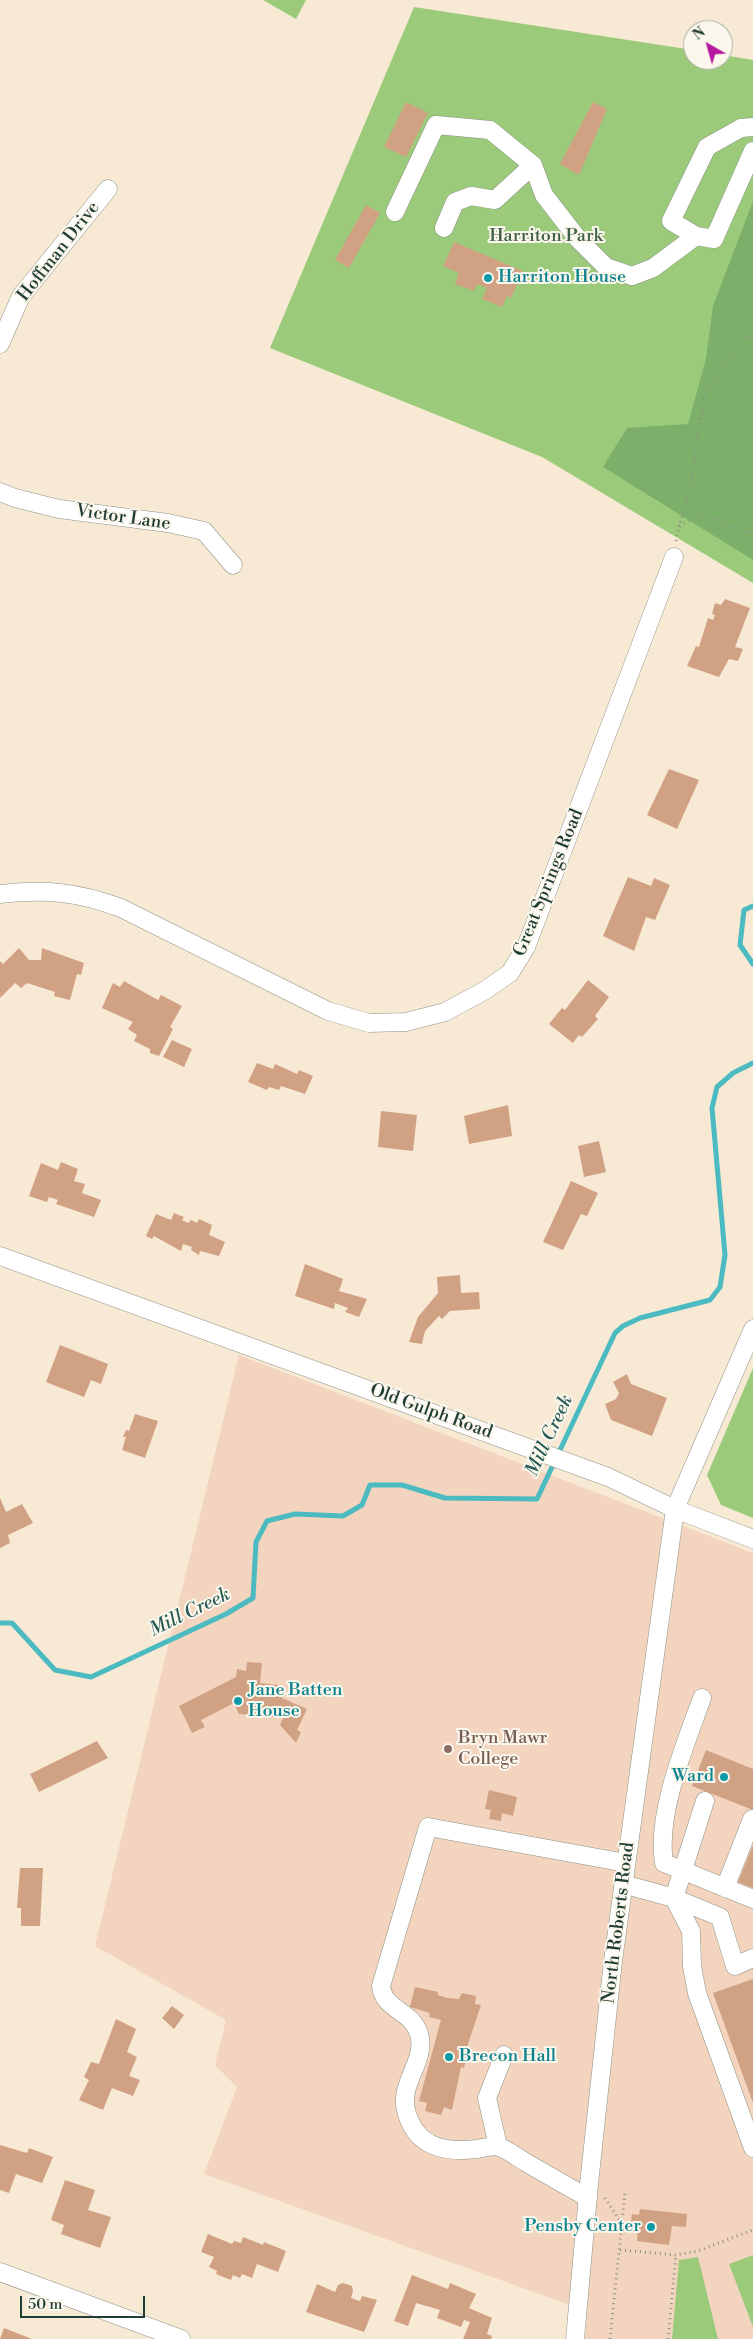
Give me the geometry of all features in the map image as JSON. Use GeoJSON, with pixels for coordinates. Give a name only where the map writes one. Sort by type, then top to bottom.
{"type":"FeatureCollection","features":[{"type":"Feature","properties":{"kind":"street"},"geometry":{"type":"LineString","coordinates":[[395,212],[436,125],[490,130],[533,164],[544,195],[578,239],[606,267],[632,276],[653,268],[696,236]]}},
{"type":"Feature","properties":{"kind":"street"},"geometry":{"type":"LineString","coordinates":[[753,127],[741,128],[707,148],[671,221],[696,236],[714,239],[753,152]]}},
{"type":"Feature","properties":{"kind":"street"},"geometry":{"type":"LineString","coordinates":[[444,228],[455,202],[471,196],[495,200],[533,164]]}},
{"type":"Feature","properties":{"kind":"street","name":"Hoffman Drive"},"geometry":{"type":"LineString","coordinates":[[0,344],[21,296],[108,190]]}},
{"type":"Feature","properties":{"kind":"street","name":"Victor Lane"},"geometry":{"type":"LineString","coordinates":[[0,492],[15,498],[59,509],[168,523],[204,531],[233,565]]}},
{"type":"Feature","properties":{"kind":"street","name":"Great Springs Road"},"geometry":{"type":"LineString","coordinates":[[0,894],[30,890],[89,896],[121,908],[328,1011],[369,1023],[406,1022],[445,1012],[484,991],[510,973],[526,946],[674,557]]}},
{"type":"Feature","properties":{"kind":"street","name":"Old Gulph Road"},"geometry":{"type":"LineString","coordinates":[[0,1256],[608,1477],[675,1509],[753,1539]]}},
{"type":"Feature","properties":{"kind":"street"},"geometry":{"type":"LineString","coordinates":[[675,1509],[753,1329]]}},
{"type":"Feature","properties":{"kind":"street","name":"North Roberts Road"},"geometry":{"type":"LineString","coordinates":[[575,2339],[596,2198],[622,1884],[675,1509]]}},
{"type":"Feature","properties":{"kind":"street"},"geometry":{"type":"LineString","coordinates":[[702,1698],[674,1776],[664,1827],[662,1851],[664,1863],[753,1899]]}},
{"type":"Feature","properties":{"kind":"street"},"geometry":{"type":"LineString","coordinates":[[705,1801],[674,1898],[692,1931],[692,1966],[697,1993],[753,2148]]}},
{"type":"Feature","properties":{"kind":"street"},"geometry":{"type":"LineString","coordinates":[[725,1888],[752,1819]]}},
{"type":"Feature","properties":{"kind":"street"},"geometry":{"type":"LineString","coordinates":[[596,2198],[498,2146],[447,2150],[432,2145],[419,2136],[410,2123],[405,2108],[405,2093],[420,2047],[419,2034],[414,2022],[405,2013],[388,2003],[381,1986],[428,1827],[626,1863]]}},
{"type":"Feature","properties":{"kind":"street"},"geometry":{"type":"LineString","coordinates":[[622,1884],[674,1898],[720,1917],[735,1966],[753,1958]]}},
{"type":"Feature","properties":{"kind":"street"},"geometry":{"type":"LineString","coordinates":[[498,2146],[488,2098],[504,2055]]}},
{"type":"Feature","properties":{"kind":"street"},"geometry":{"type":"LineString","coordinates":[[0,2272],[181,2339]]}},
{"type":"Feature","properties":{"kind":"path"},"geometry":{"type":"LineString","coordinates":[[674,557],[678,527],[690,487],[706,392],[719,368],[733,351],[747,337],[753,336]]}},
{"type":"Feature","properties":{"kind":"path"},"geometry":{"type":"LineString","coordinates":[[678,527],[688,520],[709,516],[746,532],[753,532]]}},
{"type":"Feature","properties":{"kind":"path"},"geometry":{"type":"LineString","coordinates":[[610,2339],[625,2194]]}},
{"type":"Feature","properties":{"kind":"path"},"geometry":{"type":"LineString","coordinates":[[596,2198],[622,2225]]}},
{"type":"Feature","properties":{"kind":"path"},"geometry":{"type":"LineString","coordinates":[[620,2250],[676,2255],[698,2250],[753,2230]]}},
{"type":"Feature","properties":{"kind":"path"},"geometry":{"type":"LineString","coordinates":[[668,2339],[676,2255]]}},
{"type":"Feature","properties":{"kind":"shaded area","name":"Bryn Mawr College"},"geometry":{"type":"Polygon","coordinates":[[[239,1355],[753,1553],[753,2339],[585,2339],[587,2311],[204,2174],[237,2087],[215,2065],[226,2020],[95,1946],[239,1355]]]}},
{"type":"Feature","properties":{"kind":"green space"},"geometry":{"type":"Polygon","coordinates":[[[263,0],[306,0],[296,19],[263,0]]]}},
{"type":"Feature","properties":{"kind":"green space","name":"Harriton Park"},"geometry":{"type":"Polygon","coordinates":[[[414,7],[683,48],[683,70],[733,70],[733,57],[753,60],[753,583],[542,457],[270,348],[414,7]]]}},
{"type":"Feature","properties":{"kind":"green space"},"geometry":{"type":"Polygon","coordinates":[[[753,201],[753,560],[603,467],[627,428],[688,424],[706,359],[713,306],[753,201]]]}},
{"type":"Feature","properties":{"kind":"green space"},"geometry":{"type":"Polygon","coordinates":[[[753,1368],[753,1518],[721,1505],[707,1475],[753,1368]]]}},
{"type":"Feature","properties":{"kind":"green space"},"geometry":{"type":"Polygon","coordinates":[[[753,2255],[753,2327],[729,2264],[753,2255]]]}},
{"type":"Feature","properties":{"kind":"green space"},"geometry":{"type":"Polygon","coordinates":[[[698,2257],[718,2339],[672,2339],[679,2260],[698,2257]]]}},
{"type":"Feature","properties":{"kind":"building"},"geometry":{"type":"Polygon","coordinates":[[[406,102],[428,113],[406,157],[384,147],[406,102]]]}},
{"type":"Feature","properties":{"kind":"building"},"geometry":{"type":"Polygon","coordinates":[[[593,102],[607,109],[579,175],[560,164],[593,102]]]}},
{"type":"Feature","properties":{"kind":"building"},"geometry":{"type":"Polygon","coordinates":[[[366,205],[380,213],[349,268],[335,260],[366,205]]]}},
{"type":"Feature","properties":{"kind":"building","name":"Harriton House"},"geometry":{"type":"Polygon","coordinates":[[[454,242],[523,271],[511,298],[507,296],[502,307],[482,299],[487,288],[477,284],[474,291],[455,284],[459,273],[443,266],[454,242]]]}},
{"type":"Feature","properties":{"kind":"building"},"geometry":{"type":"Polygon","coordinates":[[[725,599],[750,608],[735,647],[743,649],[738,661],[729,659],[719,677],[687,666],[696,646],[699,647],[708,618],[713,620],[715,615],[712,614],[715,603],[721,605],[725,599]]]}},
{"type":"Feature","properties":{"kind":"building"},"geometry":{"type":"Polygon","coordinates":[[[669,769],[699,780],[677,829],[647,815],[669,769]]]}},
{"type":"Feature","properties":{"kind":"building"},"geometry":{"type":"Polygon","coordinates":[[[628,877],[651,886],[654,878],[670,885],[655,920],[646,917],[634,951],[603,936],[628,877]]]}},
{"type":"Feature","properties":{"kind":"building"},"geometry":{"type":"Polygon","coordinates":[[[19,948],[29,960],[41,960],[42,948],[84,963],[81,975],[77,974],[70,1000],[54,996],[55,992],[27,983],[21,988],[15,983],[0,998],[0,961],[3,964],[19,948]]]}},
{"type":"Feature","properties":{"kind":"building"},"geometry":{"type":"Polygon","coordinates":[[[588,980],[609,997],[595,1016],[598,1019],[582,1037],[579,1035],[573,1043],[549,1024],[562,1008],[565,1010],[588,980]]]}},
{"type":"Feature","properties":{"kind":"building"},"geometry":{"type":"Polygon","coordinates":[[[124,981],[158,1000],[161,995],[182,1006],[170,1027],[173,1029],[159,1056],[150,1053],[150,1049],[134,1041],[137,1035],[128,1029],[133,1022],[102,1008],[113,983],[120,987],[124,981]]]}},
{"type":"Feature","properties":{"kind":"building"},"geometry":{"type":"Polygon","coordinates":[[[172,1040],[192,1049],[184,1067],[163,1057],[172,1040]]]}},
{"type":"Feature","properties":{"kind":"building"},"geometry":{"type":"Polygon","coordinates":[[[257,1063],[273,1069],[275,1064],[297,1074],[299,1070],[313,1076],[305,1094],[281,1086],[279,1090],[269,1087],[267,1090],[248,1082],[257,1063]]]}},
{"type":"Feature","properties":{"kind":"building"},"geometry":{"type":"Polygon","coordinates":[[[508,1105],[512,1136],[469,1144],[464,1116],[508,1105]]]}},
{"type":"Feature","properties":{"kind":"building"},"geometry":{"type":"Polygon","coordinates":[[[381,1111],[417,1115],[413,1151],[378,1147],[381,1111]]]}},
{"type":"Feature","properties":{"kind":"building"},"geometry":{"type":"Polygon","coordinates":[[[599,1141],[606,1172],[584,1177],[578,1146],[599,1141]]]}},
{"type":"Feature","properties":{"kind":"building"},"geometry":{"type":"Polygon","coordinates":[[[61,1162],[78,1169],[74,1181],[85,1184],[82,1193],[101,1200],[94,1217],[56,1204],[58,1200],[49,1197],[47,1202],[29,1196],[41,1163],[58,1170],[61,1162]]]}},
{"type":"Feature","properties":{"kind":"building"},"geometry":{"type":"Polygon","coordinates":[[[571,1181],[598,1193],[587,1216],[581,1214],[563,1250],[543,1242],[571,1181]]]}},
{"type":"Feature","properties":{"kind":"building"},"geometry":{"type":"Polygon","coordinates":[[[174,1213],[184,1217],[182,1220],[188,1223],[191,1220],[197,1223],[199,1219],[212,1225],[209,1235],[225,1242],[219,1256],[200,1251],[199,1255],[191,1250],[192,1247],[183,1244],[181,1251],[154,1236],[152,1239],[146,1236],[156,1214],[171,1220],[174,1213]]]}},
{"type":"Feature","properties":{"kind":"building"},"geometry":{"type":"Polygon","coordinates":[[[305,1264],[343,1279],[339,1291],[367,1299],[359,1317],[345,1312],[348,1308],[335,1303],[334,1309],[295,1296],[305,1264]]]}},
{"type":"Feature","properties":{"kind":"building"},"geometry":{"type":"Polygon","coordinates":[[[460,1275],[461,1293],[479,1292],[480,1309],[450,1311],[442,1319],[439,1316],[425,1331],[422,1344],[409,1342],[418,1317],[438,1293],[437,1277],[460,1275]]]}},
{"type":"Feature","properties":{"kind":"building"},"geometry":{"type":"Polygon","coordinates":[[[60,1345],[108,1364],[101,1384],[91,1380],[84,1397],[46,1382],[60,1345]]]}},
{"type":"Feature","properties":{"kind":"building"},"geometry":{"type":"Polygon","coordinates":[[[627,1374],[631,1384],[667,1398],[652,1436],[611,1420],[605,1404],[616,1399],[619,1393],[613,1382],[627,1374]]]}},
{"type":"Feature","properties":{"kind":"building"},"geometry":{"type":"Polygon","coordinates":[[[135,1414],[158,1421],[145,1458],[122,1450],[126,1437],[123,1437],[126,1430],[129,1431],[135,1414]]]}},
{"type":"Feature","properties":{"kind":"building"},"geometry":{"type":"Polygon","coordinates":[[[0,1498],[6,1512],[22,1504],[33,1523],[8,1535],[10,1543],[0,1548],[0,1498]]]}},
{"type":"Feature","properties":{"kind":"building","name":"Jane Batten House"},"geometry":{"type":"Polygon","coordinates":[[[247,1662],[262,1663],[260,1683],[279,1685],[282,1698],[307,1709],[297,1730],[301,1732],[296,1743],[280,1725],[283,1718],[273,1714],[273,1717],[239,1714],[234,1703],[201,1720],[205,1727],[192,1733],[179,1706],[236,1677],[237,1669],[246,1671],[247,1662]]]}},
{"type":"Feature","properties":{"kind":"building"},"geometry":{"type":"Polygon","coordinates":[[[97,1741],[108,1758],[39,1792],[30,1774],[97,1741]]]}},
{"type":"Feature","properties":{"kind":"building","name":"Ward"},"geometry":{"type":"Polygon","coordinates":[[[706,1750],[753,1769],[753,1810],[692,1786],[706,1750]]]}},
{"type":"Feature","properties":{"kind":"building"},"geometry":{"type":"Polygon","coordinates":[[[489,1790],[517,1797],[513,1816],[502,1813],[501,1821],[489,1819],[491,1810],[485,1809],[489,1790]]]}},
{"type":"Feature","properties":{"kind":"building"},"geometry":{"type":"Polygon","coordinates":[[[753,1845],[753,1888],[738,1882],[753,1845]]]}},
{"type":"Feature","properties":{"kind":"building"},"geometry":{"type":"Polygon","coordinates":[[[20,1868],[43,1868],[40,1926],[21,1926],[21,1908],[17,1908],[20,1868]]]}},
{"type":"Feature","properties":{"kind":"building"},"geometry":{"type":"Polygon","coordinates":[[[753,1979],[753,2103],[713,1993],[753,1979]]]}},
{"type":"Feature","properties":{"kind":"building","name":"Brecon Hall"},"geometry":{"type":"Polygon","coordinates":[[[415,1987],[438,1992],[438,1995],[447,1998],[459,1999],[462,1993],[476,1996],[475,2004],[481,2005],[467,2047],[469,2047],[464,2068],[461,2067],[452,2110],[444,2107],[441,2115],[425,2111],[427,2103],[419,2101],[441,2020],[429,2017],[430,2013],[410,2007],[415,1987]]]}},
{"type":"Feature","properties":{"kind":"building"},"geometry":{"type":"Polygon","coordinates":[[[172,2006],[184,2015],[174,2029],[162,2018],[172,2006]]]}},
{"type":"Feature","properties":{"kind":"building"},"geometry":{"type":"Polygon","coordinates":[[[116,2019],[136,2029],[127,2052],[137,2057],[129,2076],[140,2080],[133,2096],[112,2088],[103,2110],[79,2100],[89,2080],[84,2077],[91,2062],[99,2064],[116,2019]]]}},
{"type":"Feature","properties":{"kind":"building"},"geometry":{"type":"Polygon","coordinates":[[[0,2145],[27,2153],[29,2148],[53,2157],[42,2183],[16,2174],[9,2193],[0,2190],[0,2145]]]}},
{"type":"Feature","properties":{"kind":"building"},"geometry":{"type":"Polygon","coordinates":[[[65,2180],[95,2190],[88,2210],[111,2217],[100,2248],[61,2234],[64,2225],[51,2220],[65,2180]]]}},
{"type":"Feature","properties":{"kind":"building","name":"Pensby Center"},"geometry":{"type":"Polygon","coordinates":[[[640,2209],[687,2214],[686,2227],[672,2226],[669,2245],[637,2241],[638,2231],[630,2230],[632,2214],[639,2215],[640,2209]]]}},
{"type":"Feature","properties":{"kind":"building"},"geometry":{"type":"Polygon","coordinates":[[[208,2234],[232,2244],[234,2241],[241,2243],[243,2237],[263,2245],[264,2242],[286,2251],[278,2272],[257,2264],[252,2278],[242,2274],[240,2278],[233,2275],[231,2280],[216,2274],[217,2271],[209,2267],[214,2257],[201,2252],[208,2234]]]}},
{"type":"Feature","properties":{"kind":"building"},"geometry":{"type":"Polygon","coordinates":[[[412,2275],[448,2289],[450,2283],[476,2294],[469,2308],[492,2318],[487,2334],[492,2336],[491,2339],[463,2339],[470,2322],[464,2320],[461,2327],[437,2318],[440,2310],[416,2303],[408,2326],[394,2321],[412,2275]]]}},
{"type":"Feature","properties":{"kind":"building"},"geometry":{"type":"Polygon","coordinates":[[[343,2283],[352,2286],[351,2298],[360,2301],[362,2296],[377,2300],[364,2332],[306,2312],[317,2284],[335,2292],[338,2285],[343,2283]]]}},
{"type":"Feature","properties":{"kind":"building"},"geometry":{"type":"Polygon","coordinates":[[[4,2328],[32,2339],[0,2339],[4,2328]]]}},
{"type":"Feature","properties":{"kind":"waterway","name":"Mill Creek"},"geometry":{"type":"LineString","coordinates":[[753,906],[744,910],[740,945],[753,964]]}},
{"type":"Feature","properties":{"kind":"waterway","name":"Mill Creek"},"geometry":{"type":"LineString","coordinates":[[0,1623],[12,1623],[55,1670],[91,1677],[226,1614],[253,1598],[256,1542],[267,1521],[295,1514],[343,1516],[362,1505],[370,1485],[402,1485],[445,1498],[537,1499],[615,1333],[623,1326],[640,1318],[710,1300],[720,1287],[725,1255],[712,1108],[717,1087],[733,1073],[753,1063]]}},
{"type":"Feature","properties":{"kind":"place","name":"Harriton House"},"geometry":{"type":"Point","coordinates":[488,278]}},
{"type":"Feature","properties":{"kind":"place","name":"Jane Batten House"},"geometry":{"type":"Point","coordinates":[238,1701]}},
{"type":"Feature","properties":{"kind":"place","name":"Bryn Mawr College"},"geometry":{"type":"Point","coordinates":[448,1749]}},
{"type":"Feature","properties":{"kind":"place","name":"Ward"},"geometry":{"type":"Point","coordinates":[724,1777]}},
{"type":"Feature","properties":{"kind":"place","name":"Brecon Hall"},"geometry":{"type":"Point","coordinates":[449,2057]}},
{"type":"Feature","properties":{"kind":"place","name":"Pensby Center"},"geometry":{"type":"Point","coordinates":[651,2227]}}]}
